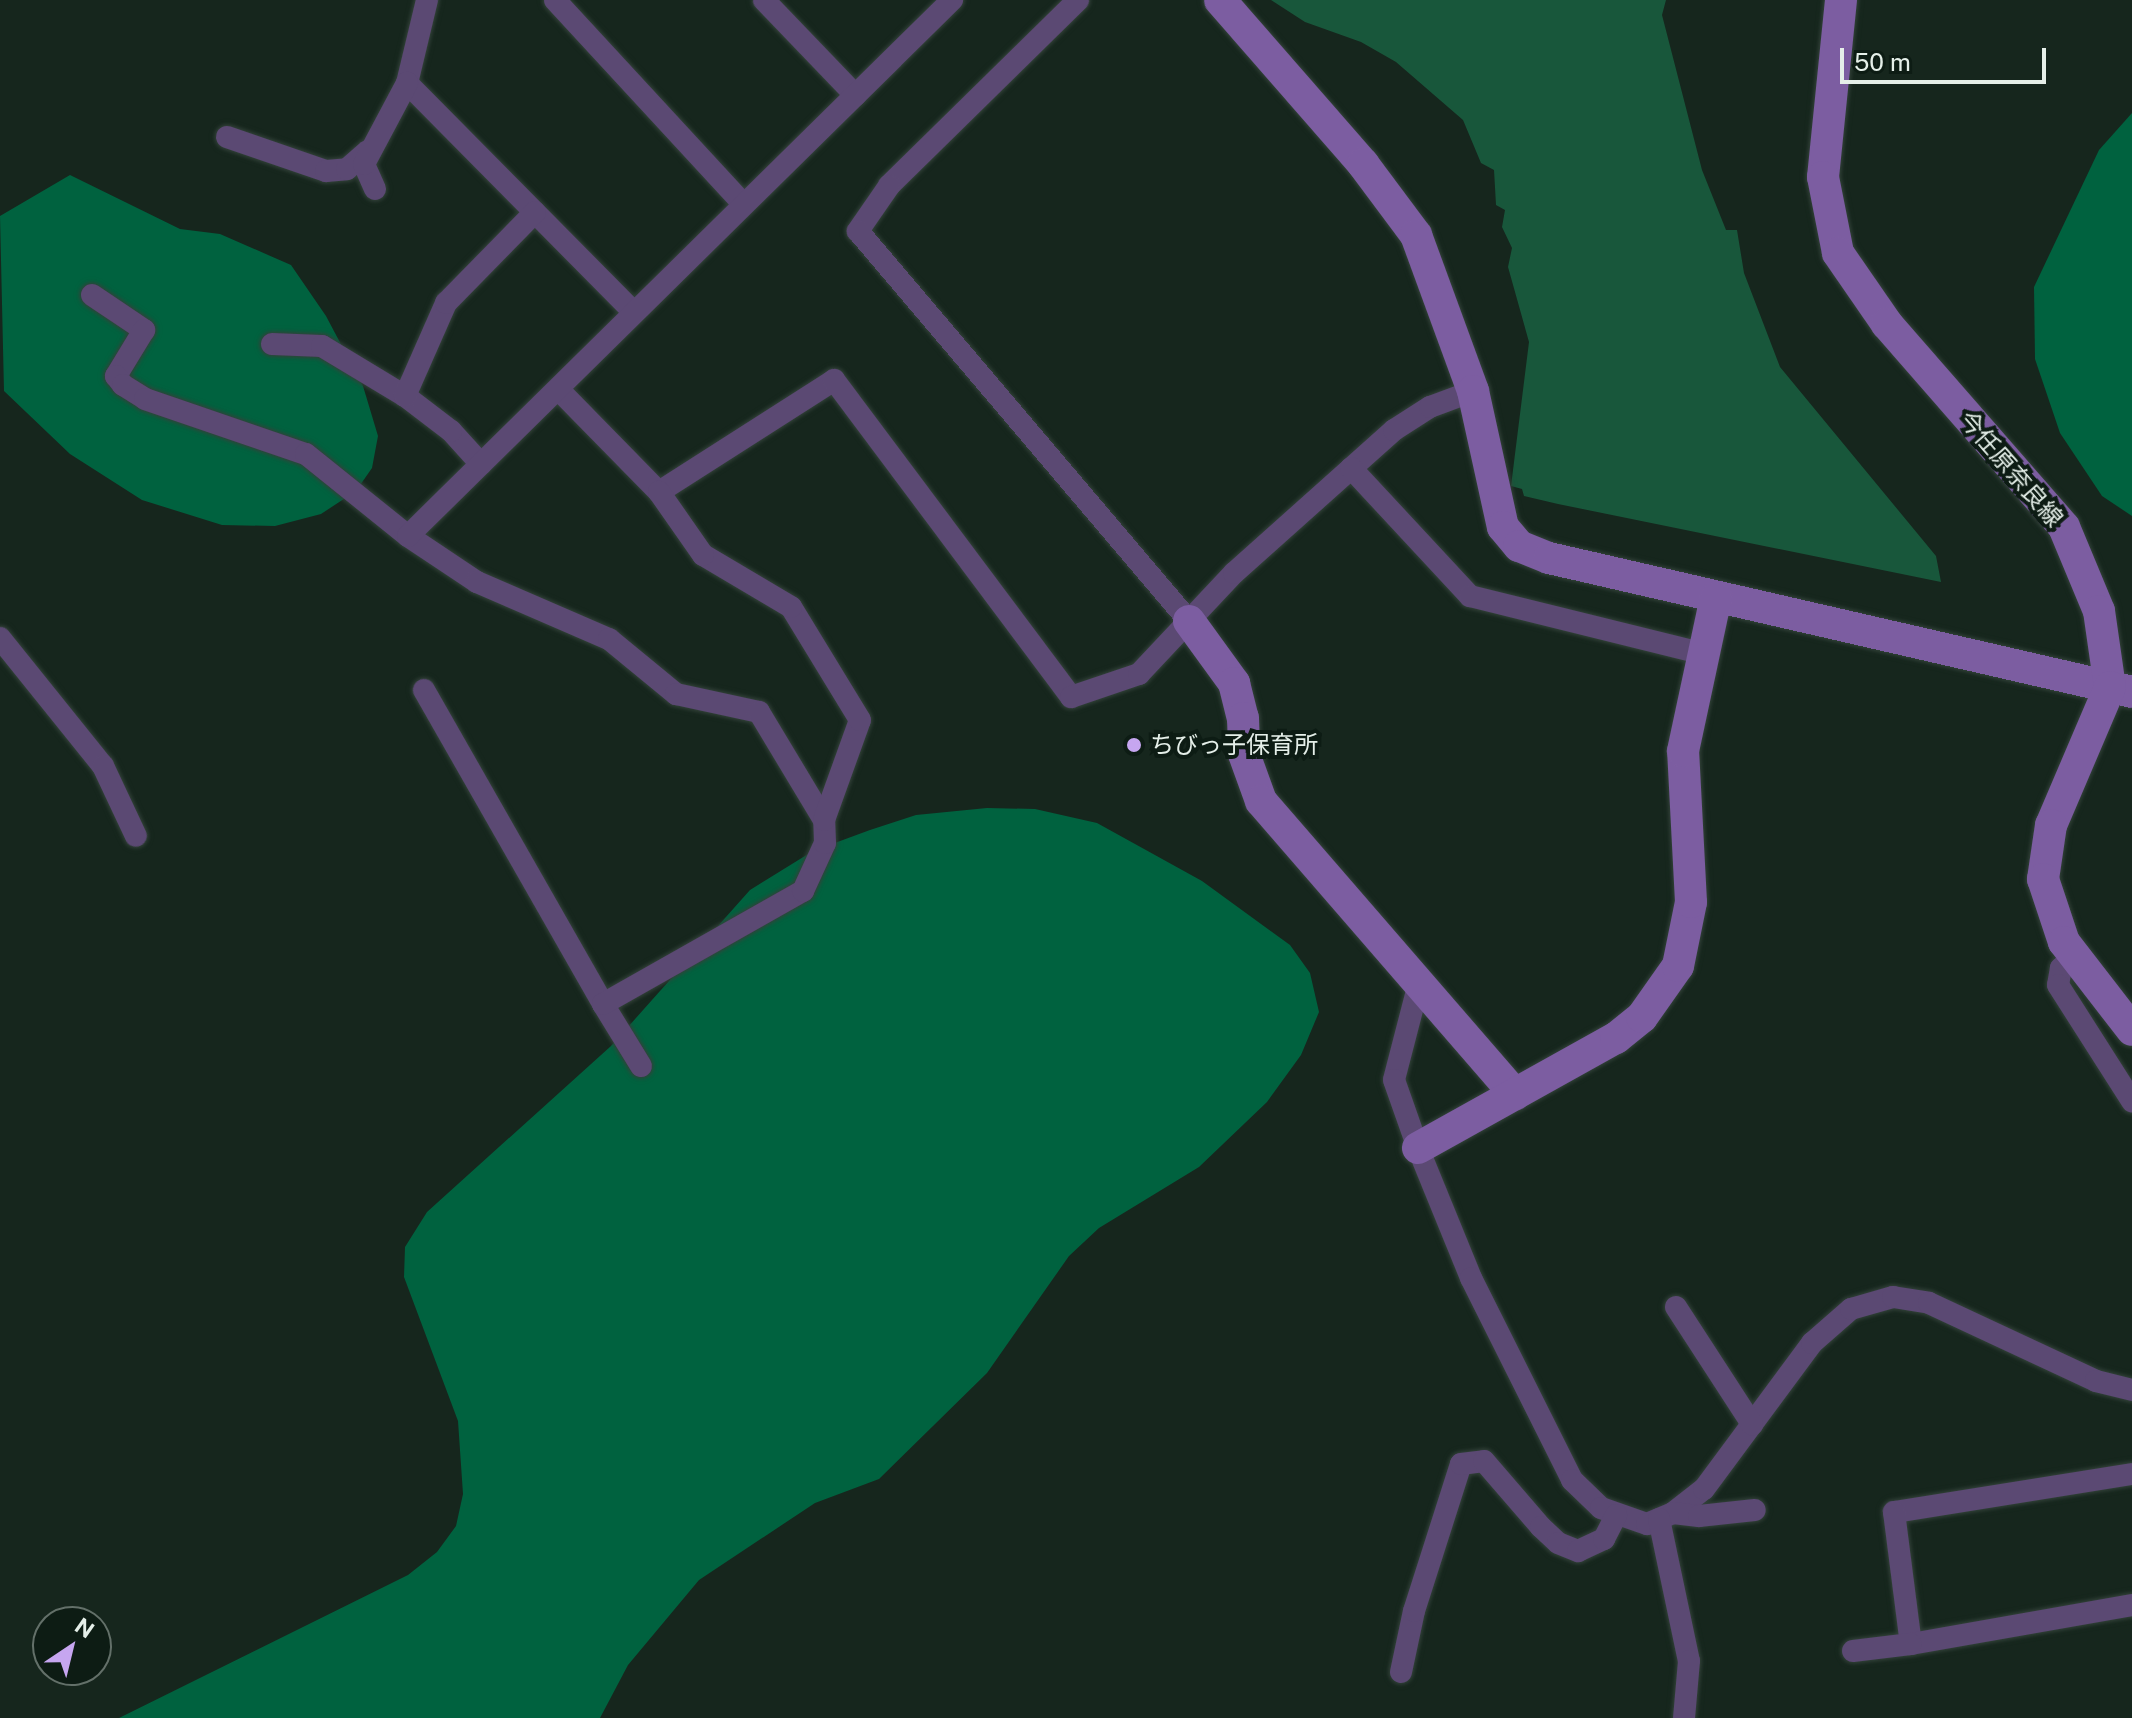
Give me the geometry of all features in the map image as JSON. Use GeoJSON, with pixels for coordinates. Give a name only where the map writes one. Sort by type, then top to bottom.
{"type":"FeatureCollection","features":[{"type":"Feature","properties":{"kind":"street"},"geometry":{"type":"LineString","coordinates":[[375,189],[364,164],[368,151],[407,83],[427,0]]}},
{"type":"Feature","properties":{"kind":"street"},"geometry":{"type":"LineString","coordinates":[[555,0],[743,204]]}},
{"type":"Feature","properties":{"kind":"street"},"geometry":{"type":"LineString","coordinates":[[764,0],[855,95]]}},
{"type":"Feature","properties":{"kind":"street"},"geometry":{"type":"LineString","coordinates":[[408,536],[952,0]]}},
{"type":"Feature","properties":{"kind":"street"},"geometry":{"type":"LineString","coordinates":[[1078,0],[889,186],[858,231],[1189,621],[1234,683],[1244,754],[1261,801],[1515,1094]]}},
{"type":"Feature","properties":{"kind":"street"},"geometry":{"type":"LineString","coordinates":[[1220,0],[1363,164],[1416,235],[1473,391],[1494,500],[1503,527],[1519,546],[1549,558],[2121,689],[2051,825],[2043,879],[2064,942],[2132,1030]]}},
{"type":"Feature","properties":{"kind":"street","name":"今任原奈良線"},"geometry":{"type":"LineString","coordinates":[[1841,0],[1823,177],[1838,253],[1887,324],[2064,527],[2099,611],[2121,689]]}},
{"type":"Feature","properties":{"kind":"street"},"geometry":{"type":"LineString","coordinates":[[407,83],[633,311]]}},
{"type":"Feature","properties":{"kind":"street"},"geometry":{"type":"LineString","coordinates":[[227,137],[326,171],[347,169],[368,151]]}},
{"type":"Feature","properties":{"kind":"street"},"geometry":{"type":"LineString","coordinates":[[405,396],[446,303],[535,212]]}},
{"type":"Feature","properties":{"kind":"street"},"geometry":{"type":"LineString","coordinates":[[92,295],[144,330],[116,376],[123,385],[145,399],[306,454],[408,536],[477,582],[609,639],[676,694],[759,712],[824,820]]}},
{"type":"Feature","properties":{"kind":"street"},"geometry":{"type":"LineString","coordinates":[[272,344],[322,346],[405,396],[451,431],[481,464]]}},
{"type":"Feature","properties":{"kind":"street"},"geometry":{"type":"LineString","coordinates":[[659,492],[834,380],[1071,697],[1139,674],[1234,573],[1351,468],[1406,422],[1473,391]]}},
{"type":"Feature","properties":{"kind":"street"},"geometry":{"type":"LineString","coordinates":[[558,389],[659,492],[703,555],[791,607],[860,720],[824,820],[825,843],[803,891],[603,1004]]}},
{"type":"Feature","properties":{"kind":"street"},"geometry":{"type":"LineString","coordinates":[[1351,468],[1470,596],[1704,654]]}},
{"type":"Feature","properties":{"kind":"street"},"geometry":{"type":"LineString","coordinates":[[1418,1148],[1633,1024],[1678,966],[1691,902],[1683,751],[1716,597]]}},
{"type":"Feature","properties":{"kind":"street"},"geometry":{"type":"LineString","coordinates":[[0,638],[103,766],[136,836]]}},
{"type":"Feature","properties":{"kind":"street"},"geometry":{"type":"LineString","coordinates":[[424,690],[641,1066]]}},
{"type":"Feature","properties":{"kind":"street"},"geometry":{"type":"LineString","coordinates":[[2074,956],[2061,968],[2058,985],[2132,1101]]}},
{"type":"Feature","properties":{"kind":"street"},"geometry":{"type":"LineString","coordinates":[[1419,983],[1394,1080],[1418,1148],[1471,1278],[1572,1480],[1616,1515],[1647,1524],[1666,1516],[1704,1489],[1812,1343],[1851,1309],[1893,1297],[1929,1303],[2096,1381],[2132,1390]]}},
{"type":"Feature","properties":{"kind":"street"},"geometry":{"type":"LineString","coordinates":[[1676,1307],[1752,1424]]}},
{"type":"Feature","properties":{"kind":"street"},"geometry":{"type":"LineString","coordinates":[[1401,1672],[1414,1611],[1461,1464],[1484,1461],[1541,1527],[1558,1543],[1578,1551],[1604,1539],[1616,1515]]}},
{"type":"Feature","properties":{"kind":"street"},"geometry":{"type":"LineString","coordinates":[[1911,1644],[1894,1512],[2132,1474]]}},
{"type":"Feature","properties":{"kind":"street"},"geometry":{"type":"LineString","coordinates":[[1666,1516],[1755,1510]]}},
{"type":"Feature","properties":{"kind":"street"},"geometry":{"type":"LineString","coordinates":[[1666,1516],[1689,1661],[1684,1718]]}},
{"type":"Feature","properties":{"kind":"street"},"geometry":{"type":"LineString","coordinates":[[1853,1651],[1911,1644],[2132,1605]]}},
{"type":"Feature","properties":{"kind":"shaded area"},"geometry":{"type":"Polygon","coordinates":[[[1271,0],[1666,0],[1662,15],[1702,170],[1726,230],[1737,230],[1744,273],[1780,367],[1936,556],[1941,582],[1558,504],[1524,496],[1522,489],[1511,486],[1529,342],[1508,267],[1512,248],[1502,227],[1505,210],[1496,205],[1494,170],[1481,163],[1463,120],[1396,62],[1361,42],[1305,22],[1271,0]]]}},
{"type":"Feature","properties":{"kind":"shaded area"},"geometry":{"type":"Polygon","coordinates":[[[2132,113],[2132,516],[2102,496],[2060,433],[2035,359],[2034,287],[2099,150],[2132,113]]]}},
{"type":"Feature","properties":{"kind":"shaded area"},"geometry":{"type":"Polygon","coordinates":[[[70,175],[180,229],[220,234],[291,265],[326,316],[363,386],[378,436],[372,468],[356,491],[321,514],[275,526],[222,525],[142,500],[70,454],[4,391],[0,216],[70,175]]]}},
{"type":"Feature","properties":{"kind":"shaded area"},"geometry":{"type":"Polygon","coordinates":[[[987,808],[1035,809],[1097,823],[1202,881],[1290,945],[1310,973],[1319,1012],[1301,1055],[1267,1102],[1199,1167],[1099,1228],[1069,1256],[987,1373],[879,1479],[815,1503],[699,1580],[628,1665],[600,1718],[119,1718],[408,1575],[437,1552],[456,1526],[463,1494],[458,1421],[404,1277],[405,1247],[427,1212],[611,1046],[750,890],[813,851],[870,830],[916,815],[987,808]]]}},
{"type":"Feature","properties":{"kind":"place","name":"ちびっ子保育所"},"geometry":{"type":"Point","coordinates":[1134,745]}}]}
